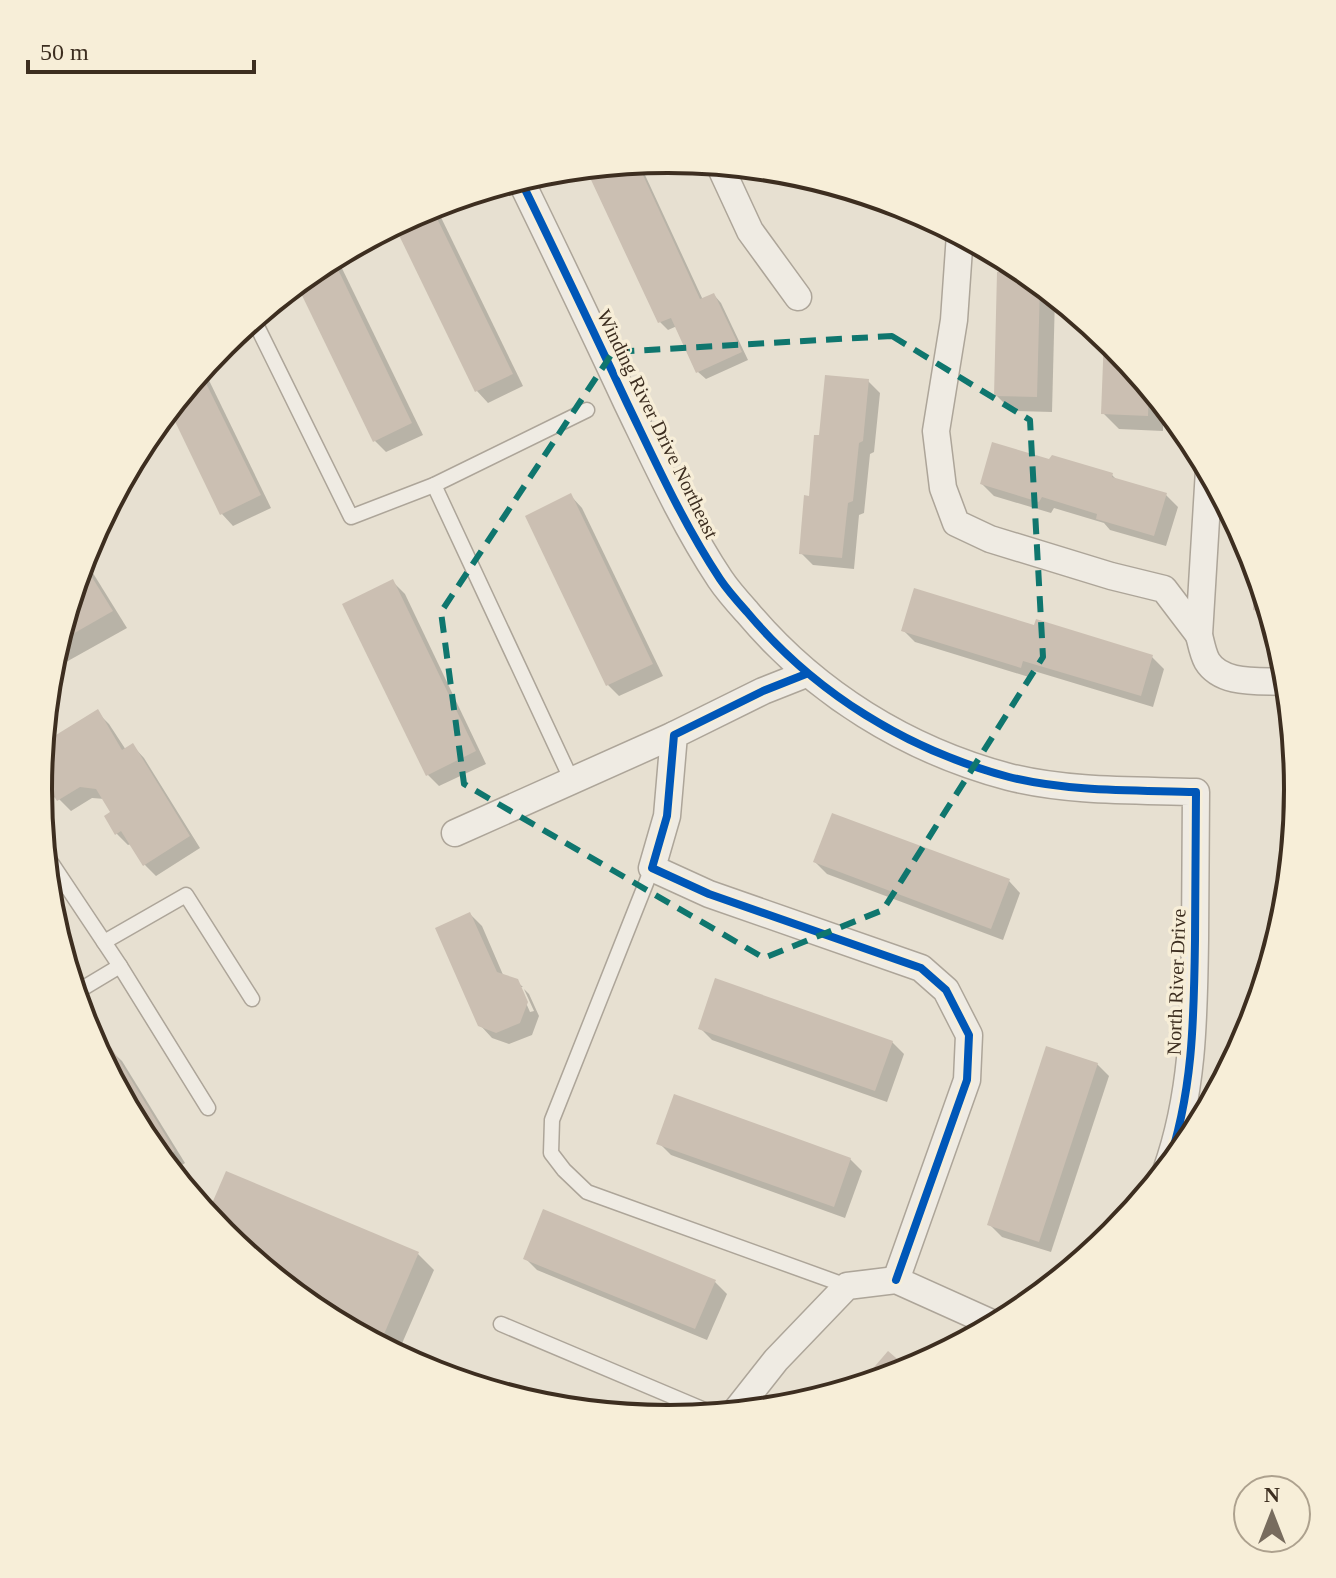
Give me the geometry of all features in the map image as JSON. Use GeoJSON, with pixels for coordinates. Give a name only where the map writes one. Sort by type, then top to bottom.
{"type":"FeatureCollection","features":[{"type":"Feature","properties":{"kind":"street"},"geometry":{"type":"LineString","coordinates":[[724,176],[750,231],[798,297]]}},
{"type":"Feature","properties":{"kind":"street","name":"Winding River Drive Northeast"},"geometry":{"type":"LineString","coordinates":[[525,190],[683,518],[722,582],[768,637],[806,674],[855,709],[907,739],[962,762],[1011,777],[1070,788],[1196,792]]}},
{"type":"Feature","properties":{"kind":"street"},"geometry":{"type":"LineString","coordinates":[[959,247],[954,320],[936,431],[943,488],[956,523],[990,539],[1164,589],[1199,635]]}},
{"type":"Feature","properties":{"kind":"street"},"geometry":{"type":"LineString","coordinates":[[1208,493],[1199,635],[1206,660],[1216,671],[1232,679],[1274,681]]}},
{"type":"Feature","properties":{"kind":"street"},"geometry":{"type":"LineString","coordinates":[[455,833],[806,674]]}},
{"type":"Feature","properties":{"kind":"street"},"geometry":{"type":"LineString","coordinates":[[674,735],[667,816],[652,868],[709,894],[921,968],[946,990],[969,1035],[967,1080],[896,1280]]}},
{"type":"Feature","properties":{"kind":"street","name":"North River Drive"},"geometry":{"type":"LineString","coordinates":[[1175,1138],[1186,1090],[1194,1023],[1196,792]]}},
{"type":"Feature","properties":{"kind":"street"},"geometry":{"type":"LineString","coordinates":[[744,1400],[776,1360],[847,1286],[896,1280],[982,1319]]}},
{"type":"Feature","properties":{"kind":"lane"},"geometry":{"type":"LineString","coordinates":[[258,329],[351,517],[434,485],[587,410]]}},
{"type":"Feature","properties":{"kind":"lane"},"geometry":{"type":"LineString","coordinates":[[434,485],[572,781]]}},
{"type":"Feature","properties":{"kind":"lane"},"geometry":{"type":"LineString","coordinates":[[652,868],[552,1120],[551,1153],[587,1192],[847,1286]]}},
{"type":"Feature","properties":{"kind":"lane"},"geometry":{"type":"LineString","coordinates":[[58,872],[208,1108]]}},
{"type":"Feature","properties":{"kind":"lane"},"geometry":{"type":"LineString","coordinates":[[104,942],[186,895],[252,999]]}},
{"type":"Feature","properties":{"kind":"lane"},"geometry":{"type":"LineString","coordinates":[[85,987],[120,966]]}},
{"type":"Feature","properties":{"kind":"lane"},"geometry":{"type":"LineString","coordinates":[[501,1324],[691,1404]]}},
{"type":"Feature","properties":{"kind":"highlighted area"},"geometry":{"type":"Polygon","coordinates":[[[892,336],[1030,420],[1043,657],[883,910],[764,958],[464,784],[441,612],[613,352],[892,336]]]}},
{"type":"Feature","properties":{"kind":"building"},"geometry":{"type":"Polygon","coordinates":[[[642,174],[700,299],[714,293],[742,352],[696,373],[671,318],[658,323],[590,178],[642,174]]]}},
{"type":"Feature","properties":{"kind":"building"},"geometry":{"type":"Polygon","coordinates":[[[437,218],[513,374],[475,392],[399,236],[437,218]]]}},
{"type":"Feature","properties":{"kind":"building"},"geometry":{"type":"Polygon","coordinates":[[[338,270],[412,423],[373,442],[301,294],[338,270]]]}},
{"type":"Feature","properties":{"kind":"building"},"geometry":{"type":"Polygon","coordinates":[[[997,272],[1040,298],[1037,397],[994,396],[997,272]]]}},
{"type":"Feature","properties":{"kind":"building"},"geometry":{"type":"Polygon","coordinates":[[[1103,352],[1148,404],[1148,416],[1101,414],[1103,352]]]}},
{"type":"Feature","properties":{"kind":"building"},"geometry":{"type":"Polygon","coordinates":[[[825,375],[869,379],[863,441],[859,443],[853,501],[848,503],[842,558],[799,554],[804,495],[809,496],[814,435],[819,435],[825,375]]]}},
{"type":"Feature","properties":{"kind":"building"},"geometry":{"type":"Polygon","coordinates":[[[206,382],[261,495],[220,515],[175,420],[206,382]]]}},
{"type":"Feature","properties":{"kind":"building"},"geometry":{"type":"Polygon","coordinates":[[[992,442],[1049,459],[1052,455],[1167,493],[1154,536],[1096,519],[1097,514],[1042,497],[1039,502],[980,484],[992,442]]]}},
{"type":"Feature","properties":{"kind":"building"},"geometry":{"type":"Polygon","coordinates":[[[571,493],[653,664],[606,686],[525,516],[571,493]]]}},
{"type":"Feature","properties":{"kind":"building"},"geometry":{"type":"Polygon","coordinates":[[[91,575],[113,611],[72,634],[91,575]]]}},
{"type":"Feature","properties":{"kind":"building"},"geometry":{"type":"Polygon","coordinates":[[[393,579],[476,751],[426,776],[342,604],[393,579]]]}},
{"type":"Feature","properties":{"kind":"building"},"geometry":{"type":"Polygon","coordinates":[[[914,588],[1034,625],[1036,619],[1153,655],[1141,696],[1023,661],[1021,668],[901,631],[914,588]]]}},
{"type":"Feature","properties":{"kind":"building"},"geometry":{"type":"Polygon","coordinates":[[[98,709],[122,750],[133,743],[190,836],[143,866],[121,831],[115,835],[104,816],[110,812],[96,789],[80,787],[57,801],[52,793],[54,736],[98,709]]]}},
{"type":"Feature","properties":{"kind":"building"},"geometry":{"type":"Polygon","coordinates":[[[832,813],[1010,879],[991,929],[813,862],[832,813]]]}},
{"type":"Feature","properties":{"kind":"building"},"geometry":{"type":"Polygon","coordinates":[[[470,912],[497,972],[518,979],[528,1002],[520,1023],[496,1033],[478,1026],[435,928],[470,912]]]}},
{"type":"Feature","properties":{"kind":"building"},"geometry":{"type":"Polygon","coordinates":[[[715,978],[893,1041],[875,1091],[698,1029],[715,978]]]}},
{"type":"Feature","properties":{"kind":"building"},"geometry":{"type":"Polygon","coordinates":[[[1046,1046],[1098,1063],[1039,1242],[987,1225],[1046,1046]]]}},
{"type":"Feature","properties":{"kind":"building"},"geometry":{"type":"Polygon","coordinates":[[[110,1048],[175,1151],[172,1153],[135,1097],[110,1048]]]}},
{"type":"Feature","properties":{"kind":"building"},"geometry":{"type":"Polygon","coordinates":[[[674,1094],[851,1158],[834,1207],[656,1144],[674,1094]]]}},
{"type":"Feature","properties":{"kind":"building"},"geometry":{"type":"Polygon","coordinates":[[[226,1171],[419,1252],[384,1335],[293,1278],[232,1225],[212,1203],[226,1171]]]}},
{"type":"Feature","properties":{"kind":"building"},"geometry":{"type":"Polygon","coordinates":[[[543,1209],[716,1280],[695,1329],[523,1259],[543,1209]]]}},
{"type":"Feature","properties":{"kind":"building"},"geometry":{"type":"Polygon","coordinates":[[[888,1351],[898,1360],[872,1370],[888,1351]]]}},
{"type":"Feature","properties":{"kind":"cycle path"},"geometry":{"type":"LineString","coordinates":[[525,190],[659,470],[694,536],[730,592],[802,668],[865,715],[899,734],[935,751],[1009,777],[1102,789],[1196,792],[1193,1028],[1187,1085],[1176,1136]]}},
{"type":"Feature","properties":{"kind":"cycle path"},"geometry":{"type":"LineString","coordinates":[[806,674],[763,691],[674,735],[667,816],[652,868],[709,894],[921,968],[946,990],[969,1035],[967,1080],[896,1280]]}}]}
